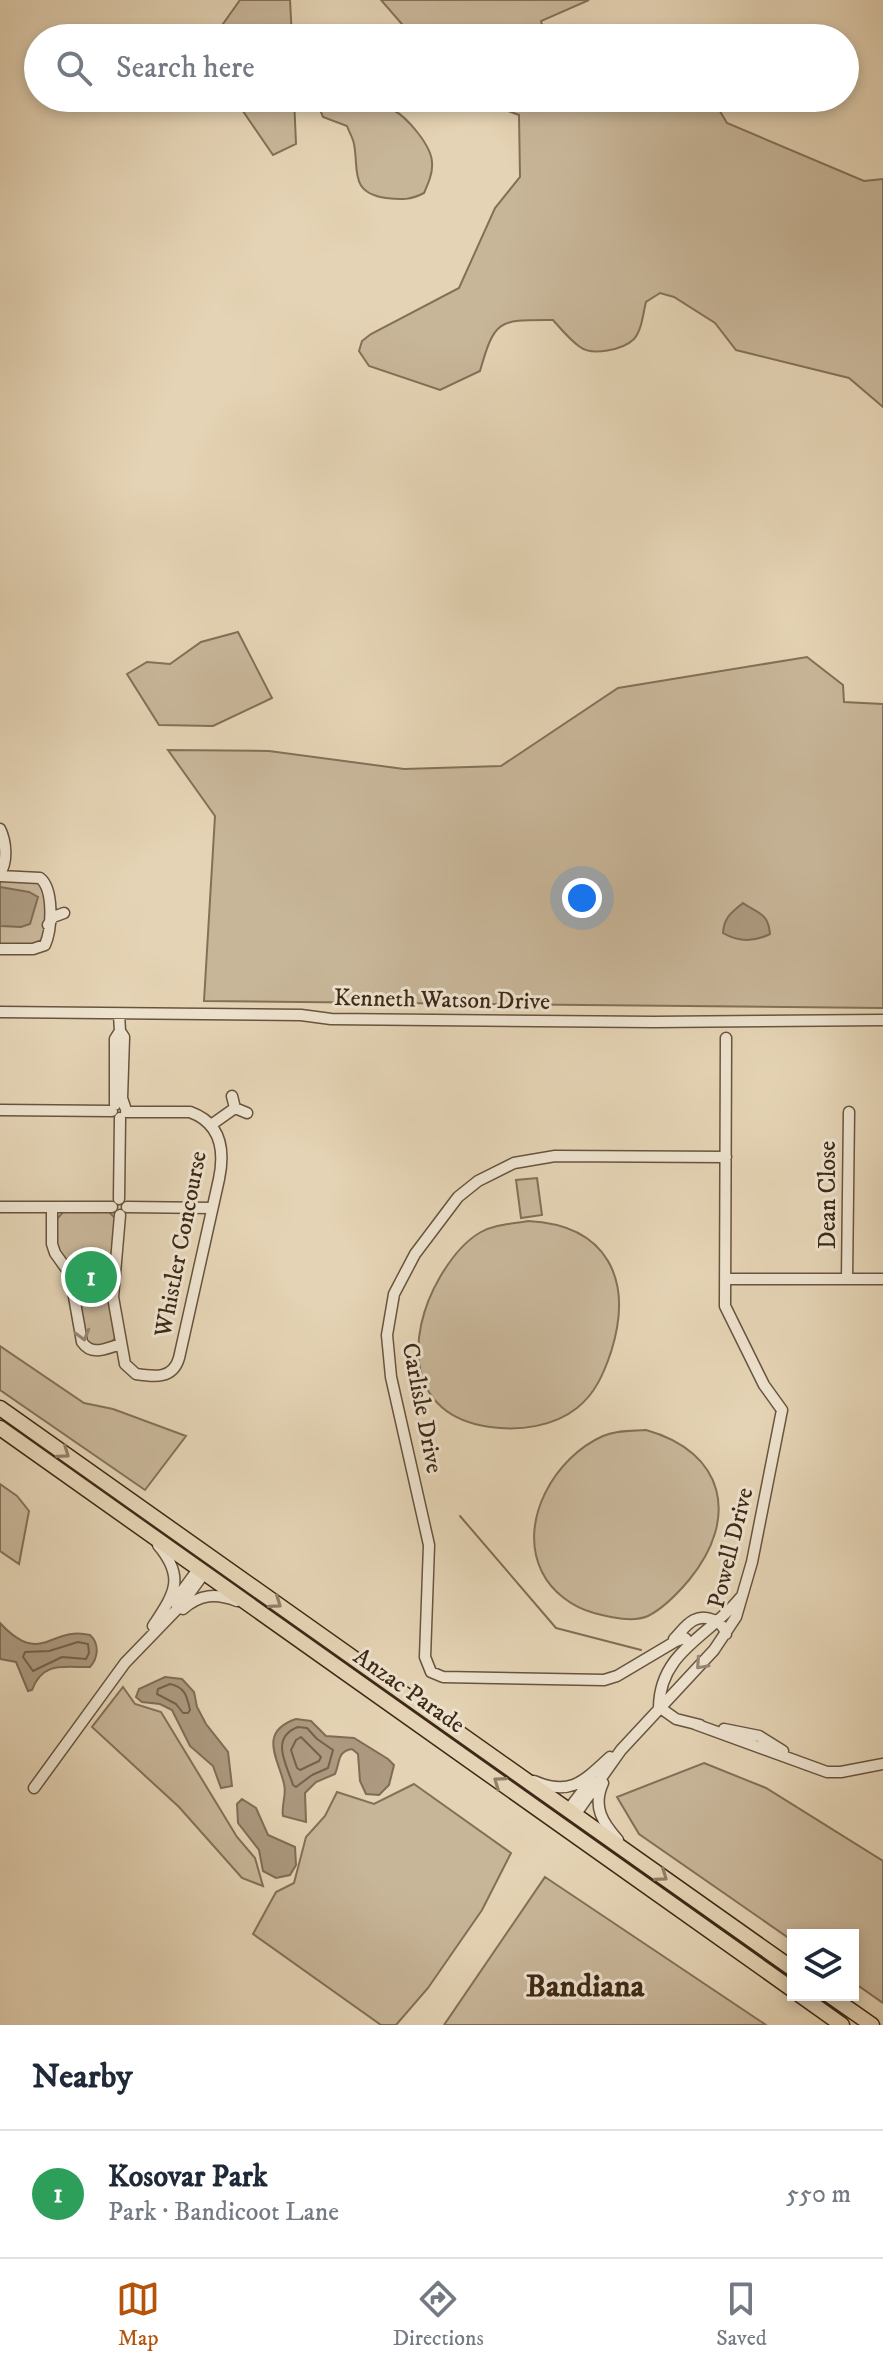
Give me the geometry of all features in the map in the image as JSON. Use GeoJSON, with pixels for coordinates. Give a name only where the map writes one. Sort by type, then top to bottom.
{"type":"FeatureCollection","features":[{"type":"Feature","properties":{"kind":"main road","name":"Anzac Parade"},"geometry":{"type":"LineString","coordinates":[[0,1408],[787,1965]]}},
{"type":"Feature","properties":{"kind":"main road","name":"Anzac Parade"},"geometry":{"type":"LineString","coordinates":[[0,1428],[787,1986]]}},
{"type":"Feature","properties":{"kind":"main road"},"geometry":{"type":"LineString","coordinates":[[202,1570],[211,1557]]}},
{"type":"Feature","properties":{"kind":"main road"},"geometry":{"type":"LineString","coordinates":[[563,1827],[572,1812]]}},
{"type":"Feature","properties":{"kind":"main road"},"geometry":{"type":"LineString","coordinates":[[808,2001],[842,2025]]}},
{"type":"Feature","properties":{"kind":"main road"},"geometry":{"type":"LineString","coordinates":[[838,2001],[872,2025]]}},
{"type":"Feature","properties":{"kind":"street"},"geometry":{"type":"LineString","coordinates":[[0,829],[4,841],[1,871],[42,879],[48,887],[49,901],[48,939],[42,947],[0,949]]}},
{"type":"Feature","properties":{"kind":"street","name":"Kenneth Watson Drive"},"geometry":{"type":"LineString","coordinates":[[0,1012],[623,1022],[883,1020]]}},
{"type":"Feature","properties":{"kind":"street"},"geometry":{"type":"LineString","coordinates":[[52,1208],[52,1244],[70,1274],[83,1344],[95,1351],[121,1344],[113,1297],[119,1207],[120,1111],[115,1039],[120,1031],[119,1014]]}},
{"type":"Feature","properties":{"kind":"street"},"geometry":{"type":"LineString","coordinates":[[726,1038],[725,1279],[883,1279]]}},
{"type":"Feature","properties":{"kind":"street"},"geometry":{"type":"LineString","coordinates":[[232,1096],[235,1108]]}},
{"type":"Feature","properties":{"kind":"street"},"geometry":{"type":"LineString","coordinates":[[235,1108],[247,1113]]}},
{"type":"Feature","properties":{"kind":"street"},"geometry":{"type":"LineString","coordinates":[[211,1125],[235,1108]]}},
{"type":"Feature","properties":{"kind":"street","name":"Whistler Concourse"},"geometry":{"type":"LineString","coordinates":[[0,1110],[190,1112],[211,1125],[221,1142],[223,1161],[176,1366],[163,1375],[133,1373],[126,1366],[121,1344]]}},
{"type":"Feature","properties":{"kind":"street","name":"Dean Close"},"geometry":{"type":"LineString","coordinates":[[847,1279],[849,1112]]}},
{"type":"Feature","properties":{"kind":"street","name":"Carlisle Drive"},"geometry":{"type":"LineString","coordinates":[[716,1621],[694,1620],[670,1644],[617,1676],[604,1680],[443,1677],[431,1672],[425,1657],[429,1542],[391,1377],[387,1322],[403,1274],[444,1212],[473,1184],[505,1167],[525,1160],[555,1156],[726,1157]]}},
{"type":"Feature","properties":{"kind":"street"},"geometry":{"type":"LineString","coordinates":[[0,1207],[212,1208]]}},
{"type":"Feature","properties":{"kind":"street","name":"Powell Drive"},"geometry":{"type":"LineString","coordinates":[[572,1812],[592,1779],[683,1684],[726,1634],[738,1612],[752,1562],[782,1410],[766,1390],[729,1316],[725,1306],[725,1279]]}},
{"type":"Feature","properties":{"kind":"street"},"geometry":{"type":"LineString","coordinates":[[144,1530],[167,1556],[175,1580],[171,1598],[144,1642]]}},
{"type":"Feature","properties":{"kind":"street"},"geometry":{"type":"LineString","coordinates":[[34,1788],[115,1677],[202,1570]]}},
{"type":"Feature","properties":{"kind":"street"},"geometry":{"type":"LineString","coordinates":[[743,1594],[690,1644],[668,1670],[661,1686],[659,1707],[676,1719],[832,1772],[883,1764]]}},
{"type":"Feature","properties":{"kind":"street"},"geometry":{"type":"LineString","coordinates":[[144,1642],[191,1602],[205,1596],[223,1596],[256,1609]]}},
{"type":"Feature","properties":{"kind":"street"},"geometry":{"type":"LineString","coordinates":[[716,1621],[724,1627],[726,1634]]}},
{"type":"Feature","properties":{"kind":"street"},"geometry":{"type":"LineString","coordinates":[[670,1644],[684,1638],[690,1644]]}},
{"type":"Feature","properties":{"kind":"street"},"geometry":{"type":"LineString","coordinates":[[668,1670],[683,1684]]}},
{"type":"Feature","properties":{"kind":"street"},"geometry":{"type":"LineString","coordinates":[[507,1766],[544,1785],[567,1787],[587,1778],[629,1740]]}},
{"type":"Feature","properties":{"kind":"street"},"geometry":{"type":"LineString","coordinates":[[629,1740],[600,1789],[598,1806],[604,1822],[632,1855]]}},
{"type":"Feature","properties":{"kind":"shaded area"},"geometry":{"type":"Polygon","coordinates":[[[240,0],[290,0],[291,24],[223,24],[240,0]]]}},
{"type":"Feature","properties":{"kind":"shaded area"},"geometry":{"type":"Polygon","coordinates":[[[381,0],[589,0],[541,21],[542,24],[402,24],[381,0]]]}},
{"type":"Feature","properties":{"kind":"shaded area"},"geometry":{"type":"Polygon","coordinates":[[[244,112],[295,112],[296,144],[273,155],[244,112]]]}},
{"type":"Feature","properties":{"kind":"shaded area"},"geometry":{"type":"Polygon","coordinates":[[[321,112],[396,112],[405,119],[418,133],[431,156],[432,171],[424,193],[396,199],[366,191],[358,178],[354,144],[347,126],[323,117],[321,112]]]}},
{"type":"Feature","properties":{"kind":"shaded area"},"geometry":{"type":"Polygon","coordinates":[[[511,112],[720,112],[727,123],[864,181],[883,179],[883,407],[849,378],[736,350],[715,323],[674,297],[660,293],[646,302],[641,326],[634,339],[615,349],[585,350],[553,320],[521,321],[510,322],[495,332],[480,371],[440,390],[369,366],[359,351],[362,341],[459,288],[495,208],[520,177],[519,115],[511,112]]]}},
{"type":"Feature","properties":{"kind":"shaded area"},"geometry":{"type":"Polygon","coordinates":[[[238,632],[272,698],[213,726],[159,725],[127,674],[147,662],[170,664],[201,642],[238,632]]]}},
{"type":"Feature","properties":{"kind":"shaded area"},"geometry":{"type":"Polygon","coordinates":[[[807,657],[843,685],[844,702],[883,704],[883,1008],[204,1001],[215,816],[168,750],[269,751],[404,769],[501,766],[618,688],[807,657]]]}},
{"type":"Feature","properties":{"kind":"shaded area"},"geometry":{"type":"Polygon","coordinates":[[[0,879],[37,880],[45,891],[45,937],[40,945],[0,946],[0,879]]]}},
{"type":"Feature","properties":{"kind":"shaded area"},"geometry":{"type":"Polygon","coordinates":[[[537,1178],[542,1215],[521,1218],[516,1180],[537,1178]]]}},
{"type":"Feature","properties":{"kind":"shaded area"},"geometry":{"type":"Polygon","coordinates":[[[64,1211],[108,1211],[115,1218],[109,1285],[115,1338],[110,1344],[97,1347],[86,1341],[56,1245],[56,1220],[64,1211]]]}},
{"type":"Feature","properties":{"kind":"shaded area"},"geometry":{"type":"Polygon","coordinates":[[[528,1221],[555,1225],[578,1233],[595,1245],[608,1261],[616,1280],[619,1301],[611,1352],[594,1390],[577,1408],[557,1420],[512,1428],[490,1427],[462,1420],[442,1407],[428,1391],[420,1370],[418,1348],[421,1324],[440,1277],[463,1246],[486,1229],[528,1221]]]}},
{"type":"Feature","properties":{"kind":"shaded area"},"geometry":{"type":"Polygon","coordinates":[[[0,1346],[84,1403],[113,1409],[186,1436],[145,1490],[0,1390],[0,1346]]]}},
{"type":"Feature","properties":{"kind":"shaded area"},"geometry":{"type":"Polygon","coordinates":[[[646,1430],[673,1440],[693,1454],[708,1471],[716,1490],[719,1511],[715,1534],[705,1557],[675,1595],[648,1616],[614,1618],[586,1610],[557,1592],[542,1572],[535,1553],[534,1533],[545,1493],[570,1459],[603,1436],[646,1430]]]}},
{"type":"Feature","properties":{"kind":"shaded area"},"geometry":{"type":"Polygon","coordinates":[[[0,1484],[17,1496],[29,1511],[19,1564],[0,1551],[0,1484]]]}},
{"type":"Feature","properties":{"kind":"shaded area"},"geometry":{"type":"Polygon","coordinates":[[[123,1687],[135,1704],[161,1712],[237,1837],[255,1858],[263,1886],[242,1878],[179,1807],[92,1727],[123,1687]]]}},
{"type":"Feature","properties":{"kind":"shaded area"},"geometry":{"type":"Polygon","coordinates":[[[704,1763],[766,1788],[883,1861],[883,2003],[859,1986],[859,1929],[787,1929],[787,1937],[639,1834],[617,1797],[704,1763]]]}},
{"type":"Feature","properties":{"kind":"shaded area"},"geometry":{"type":"Polygon","coordinates":[[[414,1784],[511,1853],[482,1910],[428,1988],[396,2025],[381,2025],[253,1934],[276,1892],[294,1883],[306,1837],[325,1816],[337,1792],[374,1804],[414,1784]]]}},
{"type":"Feature","properties":{"kind":"shaded area"},"geometry":{"type":"Polygon","coordinates":[[[545,1877],[766,2025],[444,2025],[545,1877]]]}},
{"type":"Feature","properties":{"kind":"water"},"geometry":{"type":"Polygon","coordinates":[[[0,887],[29,892],[38,897],[30,924],[0,926],[0,887]]]}},
{"type":"Feature","properties":{"kind":"water"},"geometry":{"type":"Polygon","coordinates":[[[743,903],[765,917],[770,934],[746,940],[723,933],[727,919],[743,903]]]}},
{"type":"Feature","properties":{"kind":"water"},"geometry":{"type":"Polygon","coordinates":[[[0,1623],[14,1636],[36,1644],[76,1633],[90,1635],[97,1647],[95,1659],[90,1667],[49,1670],[28,1691],[16,1662],[0,1659],[0,1623]]]}},
{"type":"Feature","properties":{"kind":"water"},"geometry":{"type":"Polygon","coordinates":[[[165,1677],[182,1679],[194,1692],[197,1707],[206,1724],[228,1752],[232,1786],[221,1788],[213,1766],[190,1746],[172,1710],[160,1704],[142,1702],[136,1697],[139,1689],[165,1677]]]}},
{"type":"Feature","properties":{"kind":"water"},"geometry":{"type":"Polygon","coordinates":[[[296,1719],[311,1721],[326,1736],[354,1738],[388,1759],[394,1765],[389,1785],[379,1795],[366,1794],[360,1781],[358,1754],[352,1749],[347,1750],[341,1755],[335,1774],[316,1782],[305,1793],[306,1822],[283,1816],[285,1788],[275,1756],[274,1739],[277,1731],[296,1719]]]}},
{"type":"Feature","properties":{"kind":"water"},"geometry":{"type":"Polygon","coordinates":[[[242,1799],[256,1808],[268,1835],[295,1847],[296,1865],[290,1875],[276,1878],[263,1871],[259,1850],[238,1823],[237,1804],[242,1799]]]}},
{"type":"Feature","properties":{"kind":"waterway"},"geometry":{"type":"LineString","coordinates":[[460,1516],[556,1628],[641,1650]]}},
{"type":"Feature","properties":{"kind":"place","name":"Kosovar Park"},"geometry":{"type":"Point","coordinates":[91,1277]}},
{"type":"Feature","properties":{"kind":"district","name":"Bandiana"},"geometry":{"type":"Point","coordinates":[585,1987]}}]}
